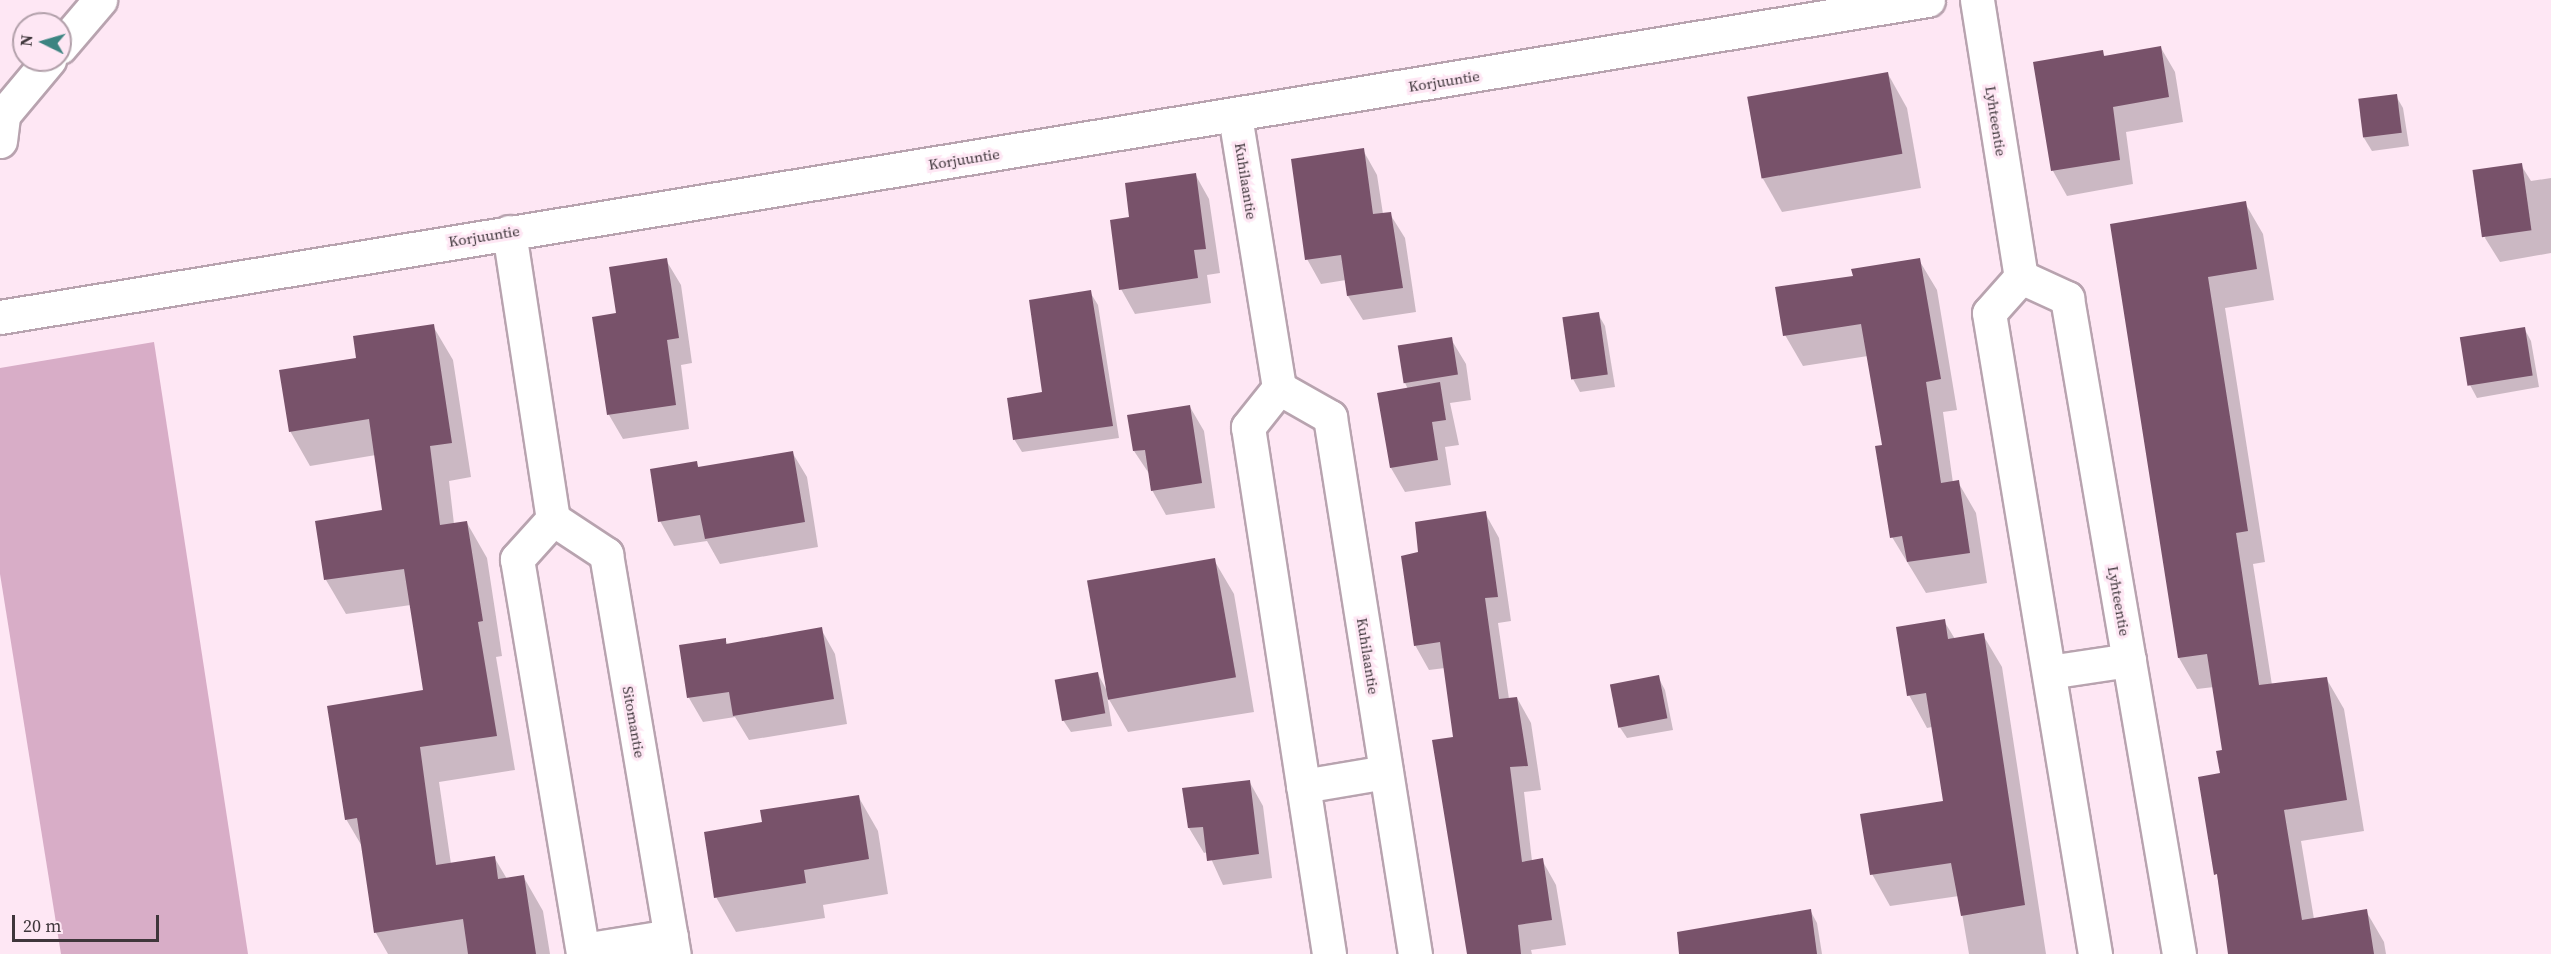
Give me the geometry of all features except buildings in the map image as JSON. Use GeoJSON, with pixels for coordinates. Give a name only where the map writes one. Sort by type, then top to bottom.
{"type":"FeatureCollection","features":[{"type":"Feature","properties":{"kind":"street"},"geometry":{"type":"LineString","coordinates":[[72,33],[100,0]]}},
{"type":"Feature","properties":{"kind":"street","name":"Korjuuntie"},"geometry":{"type":"LineString","coordinates":[[0,317],[508,232],[1235,116],[1928,0]]}},
{"type":"Feature","properties":{"kind":"street","name":"Lyhteentie"},"geometry":{"type":"LineString","coordinates":[[1977,0],[2021,277],[2067,298],[2179,954]]}},
{"type":"Feature","properties":{"kind":"street"},"geometry":{"type":"LineString","coordinates":[[0,141],[3,115],[39,72]]}},
{"type":"Feature","properties":{"kind":"street","name":"Kuhilaantie"},"geometry":{"type":"LineString","coordinates":[[1235,116],[1279,388],[1330,417],[1415,954]]}},
{"type":"Feature","properties":{"kind":"street"},"geometry":{"type":"LineString","coordinates":[[508,232],[553,519],[517,559],[583,952],[672,945]]}},
{"type":"Feature","properties":{"kind":"street"},"geometry":{"type":"LineString","coordinates":[[2021,277],[1989,313],[2095,954]]}},
{"type":"Feature","properties":{"kind":"street"},"geometry":{"type":"LineString","coordinates":[[1279,388],[1248,427],[1329,954]]}},
{"type":"Feature","properties":{"kind":"street","name":"Sitomantie"},"geometry":{"type":"LineString","coordinates":[[553,519],[606,554],[672,945]]}},
{"type":"Feature","properties":{"kind":"street"},"geometry":{"type":"LineString","coordinates":[[2049,672],[2129,660]]}},
{"type":"Feature","properties":{"kind":"street"},"geometry":{"type":"LineString","coordinates":[[1303,786],[1386,772]]}},
{"type":"Feature","properties":{"kind":"shaded area"},"geometry":{"type":"Polygon","coordinates":[[[154,342],[248,954],[61,954],[0,574],[0,368],[154,342]]]}}]}
